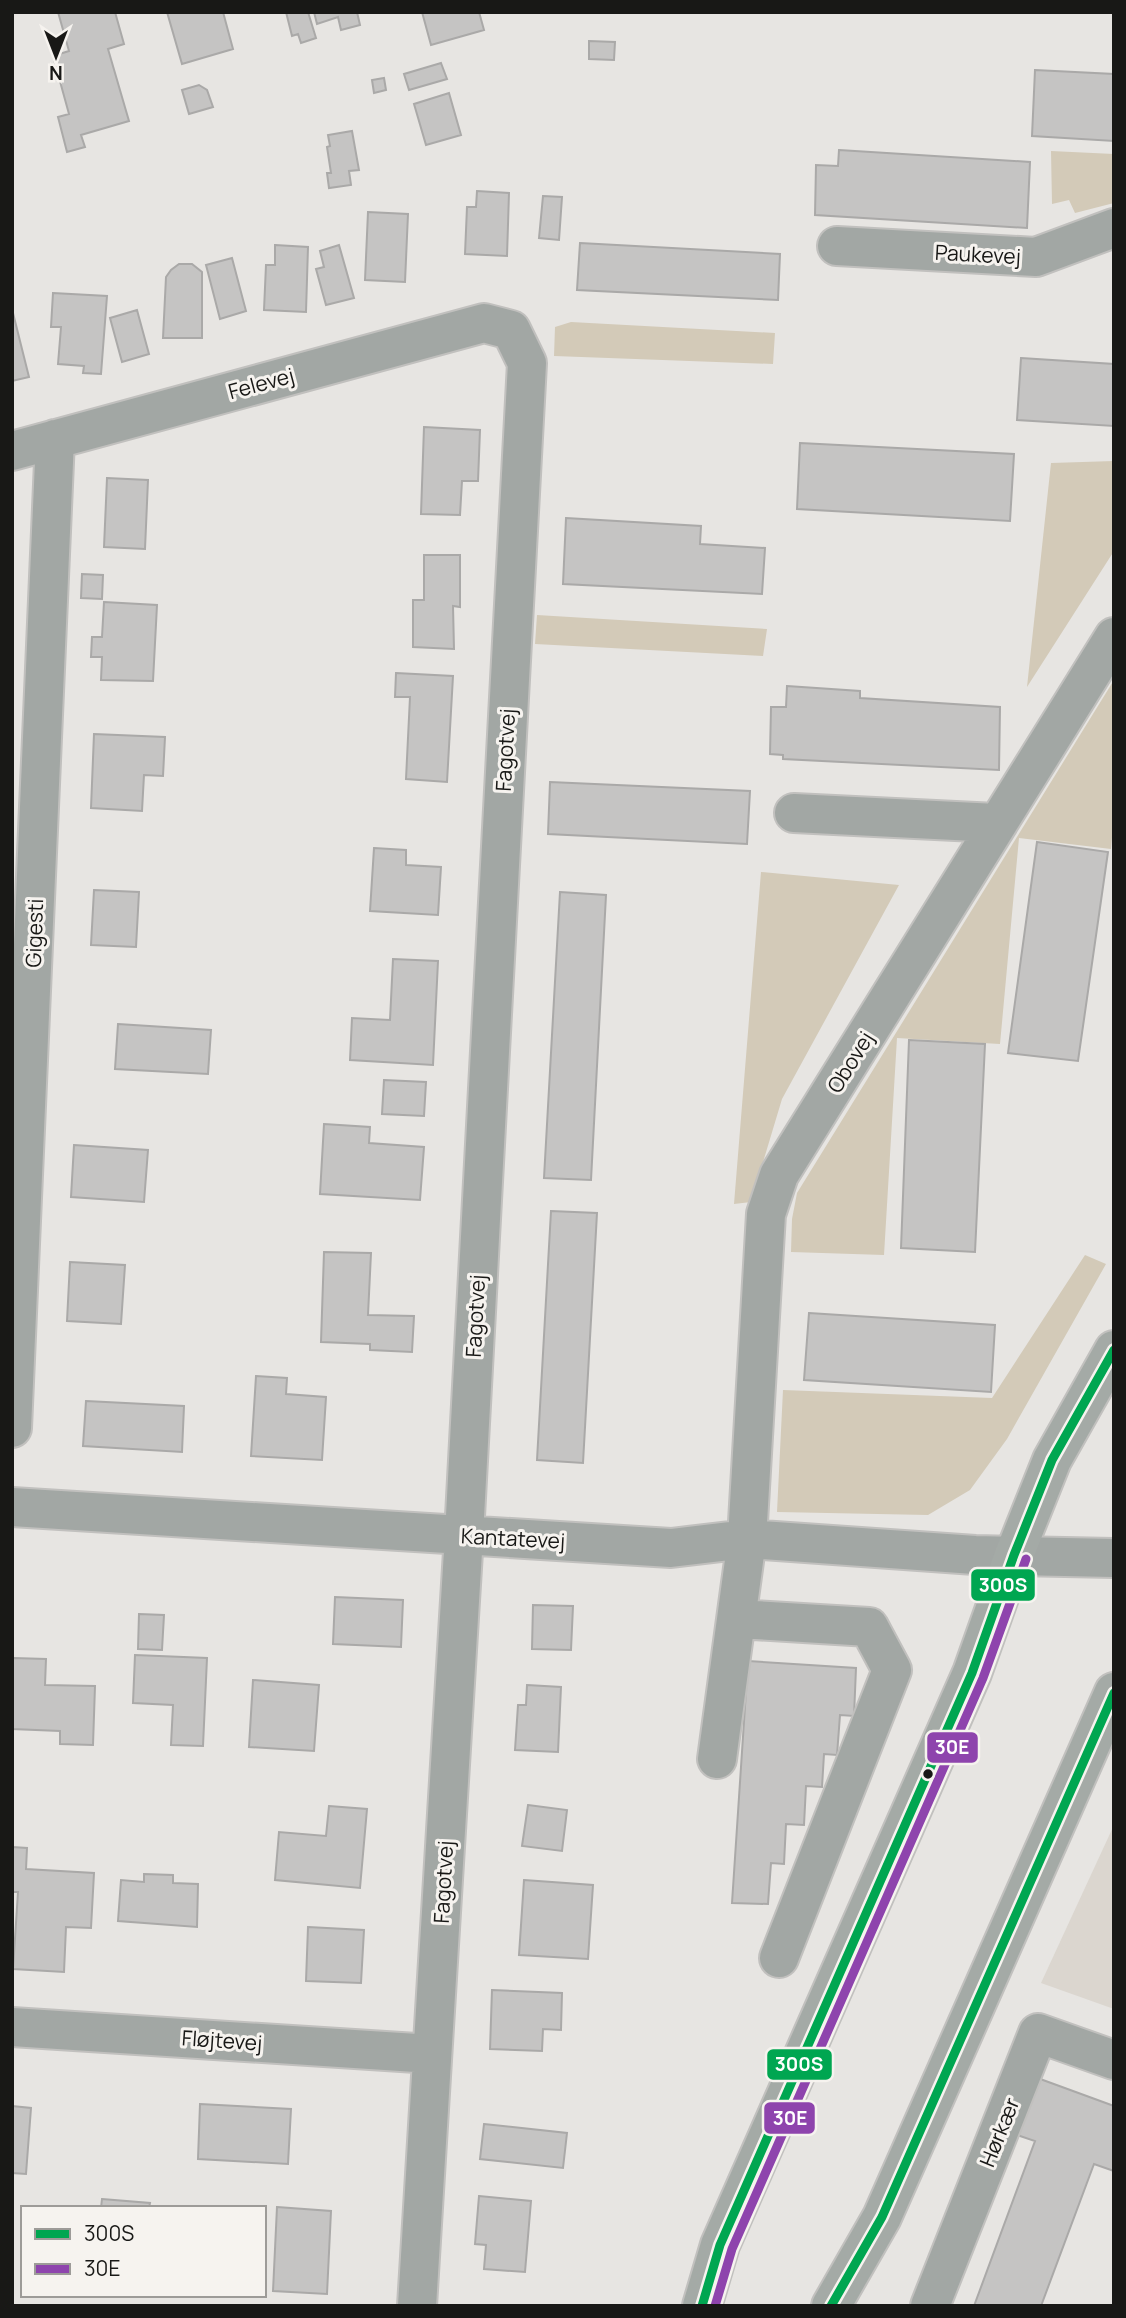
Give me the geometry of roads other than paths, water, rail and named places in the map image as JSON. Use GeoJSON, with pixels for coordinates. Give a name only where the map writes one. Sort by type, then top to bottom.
{"type":"FeatureCollection","features":[{"type":"Feature","properties":{"kind":"main road"},"geometry":{"type":"LineString","coordinates":[[702,2306],[720,2245],[972,1673],[1014,1555],[1052,1460],[1114,1350]]}},
{"type":"Feature","properties":{"kind":"main road"},"geometry":{"type":"LineString","coordinates":[[831,2306],[888,2204],[1114,1692]]}},
{"type":"Feature","properties":{"kind":"street","name":"Paukevej"},"geometry":{"type":"LineString","coordinates":[[837,246],[1036,257],[1114,228]]}},
{"type":"Feature","properties":{"kind":"street","name":"Felevej"},"geometry":{"type":"LineString","coordinates":[[12,451],[484,323],[510,330]]}},
{"type":"Feature","properties":{"kind":"street","name":"Fagotvej"},"geometry":{"type":"LineString","coordinates":[[417,2306],[464,1535],[527,363],[510,330]]}},
{"type":"Feature","properties":{"kind":"street","name":"Gigesti"},"geometry":{"type":"LineString","coordinates":[[12,1428],[55,439]]}},
{"type":"Feature","properties":{"kind":"street","name":"Obovej"},"geometry":{"type":"LineString","coordinates":[[717,1759],[747,1539],[766,1214],[779,1175],[1114,637]]}},
{"type":"Feature","properties":{"kind":"street"},"geometry":{"type":"LineString","coordinates":[[794,813],[996,823]]}},
{"type":"Feature","properties":{"kind":"street","name":"Kantatevej"},"geometry":{"type":"LineString","coordinates":[[12,1507],[671,1548],[747,1539],[1114,1559]]}},
{"type":"Feature","properties":{"kind":"street"},"geometry":{"type":"LineString","coordinates":[[738,1619],[869,1627],[892,1670],[779,1958]]}},
{"type":"Feature","properties":{"kind":"street","name":"Fløjtevej"},"geometry":{"type":"LineString","coordinates":[[12,2027],[432,2054]]}},
{"type":"Feature","properties":{"kind":"street","name":"Hørkær"},"geometry":{"type":"LineString","coordinates":[[930,2306],[1038,2033],[1114,2060]]}}]}
